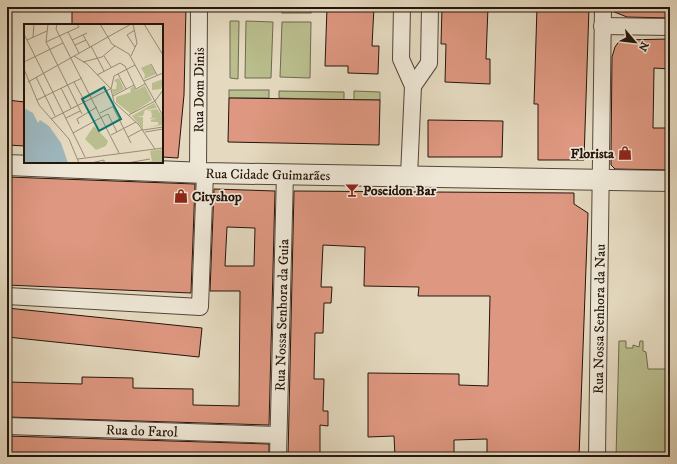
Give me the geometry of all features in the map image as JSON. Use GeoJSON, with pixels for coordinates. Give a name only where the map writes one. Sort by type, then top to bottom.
{"type":"FeatureCollection","features":[{"type":"Feature","properties":{"kind":"street","name":"Rua Dom Dinis"},"geometry":{"type":"LineString","coordinates":[[7,296],[200,307],[201,172],[199,7]]}},
{"type":"Feature","properties":{"kind":"street"},"geometry":{"type":"LineString","coordinates":[[402,7],[401,60],[414,86],[409,176]]}},
{"type":"Feature","properties":{"kind":"street"},"geometry":{"type":"LineString","coordinates":[[414,86],[429,63],[430,7]]}},
{"type":"Feature","properties":{"kind":"street","name":"Rua Nossa Senhora da Nau"},"geometry":{"type":"LineString","coordinates":[[597,457],[602,180],[603,7]]}},
{"type":"Feature","properties":{"kind":"street"},"geometry":{"type":"LineString","coordinates":[[602,26],[670,27]]}},
{"type":"Feature","properties":{"kind":"street","name":"Rua Cidade Guimarães"},"geometry":{"type":"LineString","coordinates":[[7,165],[201,172],[670,181]]}},
{"type":"Feature","properties":{"kind":"street","name":"Rua Nossa Senhora da Guia"},"geometry":{"type":"LineString","coordinates":[[278,457],[285,173]]}},
{"type":"Feature","properties":{"kind":"street","name":"Rua do Farol"},"geometry":{"type":"LineString","coordinates":[[7,426],[278,435]]}},
{"type":"Feature","properties":{"kind":"green space"},"geometry":{"type":"Polygon","coordinates":[[[282,7],[311,7],[311,13],[282,13],[282,7]]]}},
{"type":"Feature","properties":{"kind":"green space"},"geometry":{"type":"Polygon","coordinates":[[[230,21],[239,21],[238,79],[230,78],[230,21]]]}},
{"type":"Feature","properties":{"kind":"green space"},"geometry":{"type":"Polygon","coordinates":[[[246,21],[273,22],[271,78],[245,78],[246,21]]]}},
{"type":"Feature","properties":{"kind":"green space"},"geometry":{"type":"Polygon","coordinates":[[[282,22],[311,22],[310,78],[280,77],[282,22]]]}},
{"type":"Feature","properties":{"kind":"green space"},"geometry":{"type":"Polygon","coordinates":[[[229,90],[269,90],[269,98],[229,98],[229,90]]]}},
{"type":"Feature","properties":{"kind":"green space"},"geometry":{"type":"Polygon","coordinates":[[[279,91],[344,92],[344,100],[279,98],[279,91]]]}},
{"type":"Feature","properties":{"kind":"green space"},"geometry":{"type":"Polygon","coordinates":[[[354,91],[380,92],[380,100],[354,100],[354,91]]]}},
{"type":"Feature","properties":{"kind":"green space"},"geometry":{"type":"Polygon","coordinates":[[[619,341],[626,341],[626,348],[633,348],[633,345],[639,347],[640,341],[643,341],[643,351],[646,352],[648,369],[670,369],[670,457],[616,457],[619,341]]]}},
{"type":"Feature","properties":{"kind":"building"},"geometry":{"type":"Polygon","coordinates":[[[72,7],[186,7],[184,95],[178,158],[163,157],[163,24],[72,24],[72,7]]]}},
{"type":"Feature","properties":{"kind":"building"},"geometry":{"type":"Polygon","coordinates":[[[327,7],[374,7],[372,46],[379,46],[378,74],[348,73],[348,66],[325,66],[327,7]]]}},
{"type":"Feature","properties":{"kind":"building"},"geometry":{"type":"Polygon","coordinates":[[[442,7],[488,7],[486,59],[490,59],[490,84],[445,82],[446,44],[441,44],[442,7]]]}},
{"type":"Feature","properties":{"kind":"building"},"geometry":{"type":"Polygon","coordinates":[[[537,7],[589,7],[584,160],[538,160],[538,104],[534,104],[537,7]]]}},
{"type":"Feature","properties":{"kind":"building"},"geometry":{"type":"Polygon","coordinates":[[[612,7],[670,7],[670,18],[627,17],[612,11],[612,7]]]}},
{"type":"Feature","properties":{"kind":"building"},"geometry":{"type":"Polygon","coordinates":[[[670,39],[670,69],[654,68],[653,128],[670,128],[670,170],[615,169],[611,165],[611,154],[612,57],[615,47],[620,40],[670,39]]]}},
{"type":"Feature","properties":{"kind":"building"},"geometry":{"type":"Polygon","coordinates":[[[229,98],[380,100],[379,145],[228,142],[229,98]]]}},
{"type":"Feature","properties":{"kind":"building"},"geometry":{"type":"Polygon","coordinates":[[[7,100],[24,102],[24,146],[7,145],[7,100]]]}},
{"type":"Feature","properties":{"kind":"building"},"geometry":{"type":"Polygon","coordinates":[[[428,120],[503,121],[502,157],[428,157],[428,120]]]}},
{"type":"Feature","properties":{"kind":"building"},"geometry":{"type":"Polygon","coordinates":[[[8,177],[195,184],[191,293],[7,285],[8,177]]]}},
{"type":"Feature","properties":{"kind":"building"},"geometry":{"type":"Polygon","coordinates":[[[214,189],[275,191],[269,425],[7,417],[7,382],[82,384],[82,377],[133,378],[133,388],[193,389],[193,405],[239,406],[240,291],[210,291],[214,189]],[[227,227],[225,266],[254,266],[255,228],[227,227]]]}},
{"type":"Feature","properties":{"kind":"building"},"geometry":{"type":"Polygon","coordinates":[[[294,191],[574,193],[574,204],[588,213],[579,457],[487,457],[487,439],[454,440],[454,457],[395,457],[394,436],[368,437],[368,373],[459,374],[459,385],[488,386],[490,296],[418,296],[419,287],[364,286],[365,247],[323,245],[321,287],[332,287],[331,303],[324,303],[323,333],[315,333],[314,379],[324,379],[323,411],[328,411],[328,426],[320,425],[320,457],[288,457],[294,191]]]}},
{"type":"Feature","properties":{"kind":"building"},"geometry":{"type":"Polygon","coordinates":[[[7,308],[202,328],[199,357],[7,337],[7,308]]]}},
{"type":"Feature","properties":{"kind":"building"},"geometry":{"type":"Polygon","coordinates":[[[7,436],[269,444],[269,457],[7,457],[7,436]]]}},
{"type":"Feature","properties":{"kind":"place","name":"Florista"},"geometry":{"type":"Point","coordinates":[625,153]}},
{"type":"Feature","properties":{"kind":"place","name":"Poseidon Bar"},"geometry":{"type":"Point","coordinates":[352,190]}},
{"type":"Feature","properties":{"kind":"place","name":"Cityshop"},"geometry":{"type":"Point","coordinates":[181,196]}}]}
